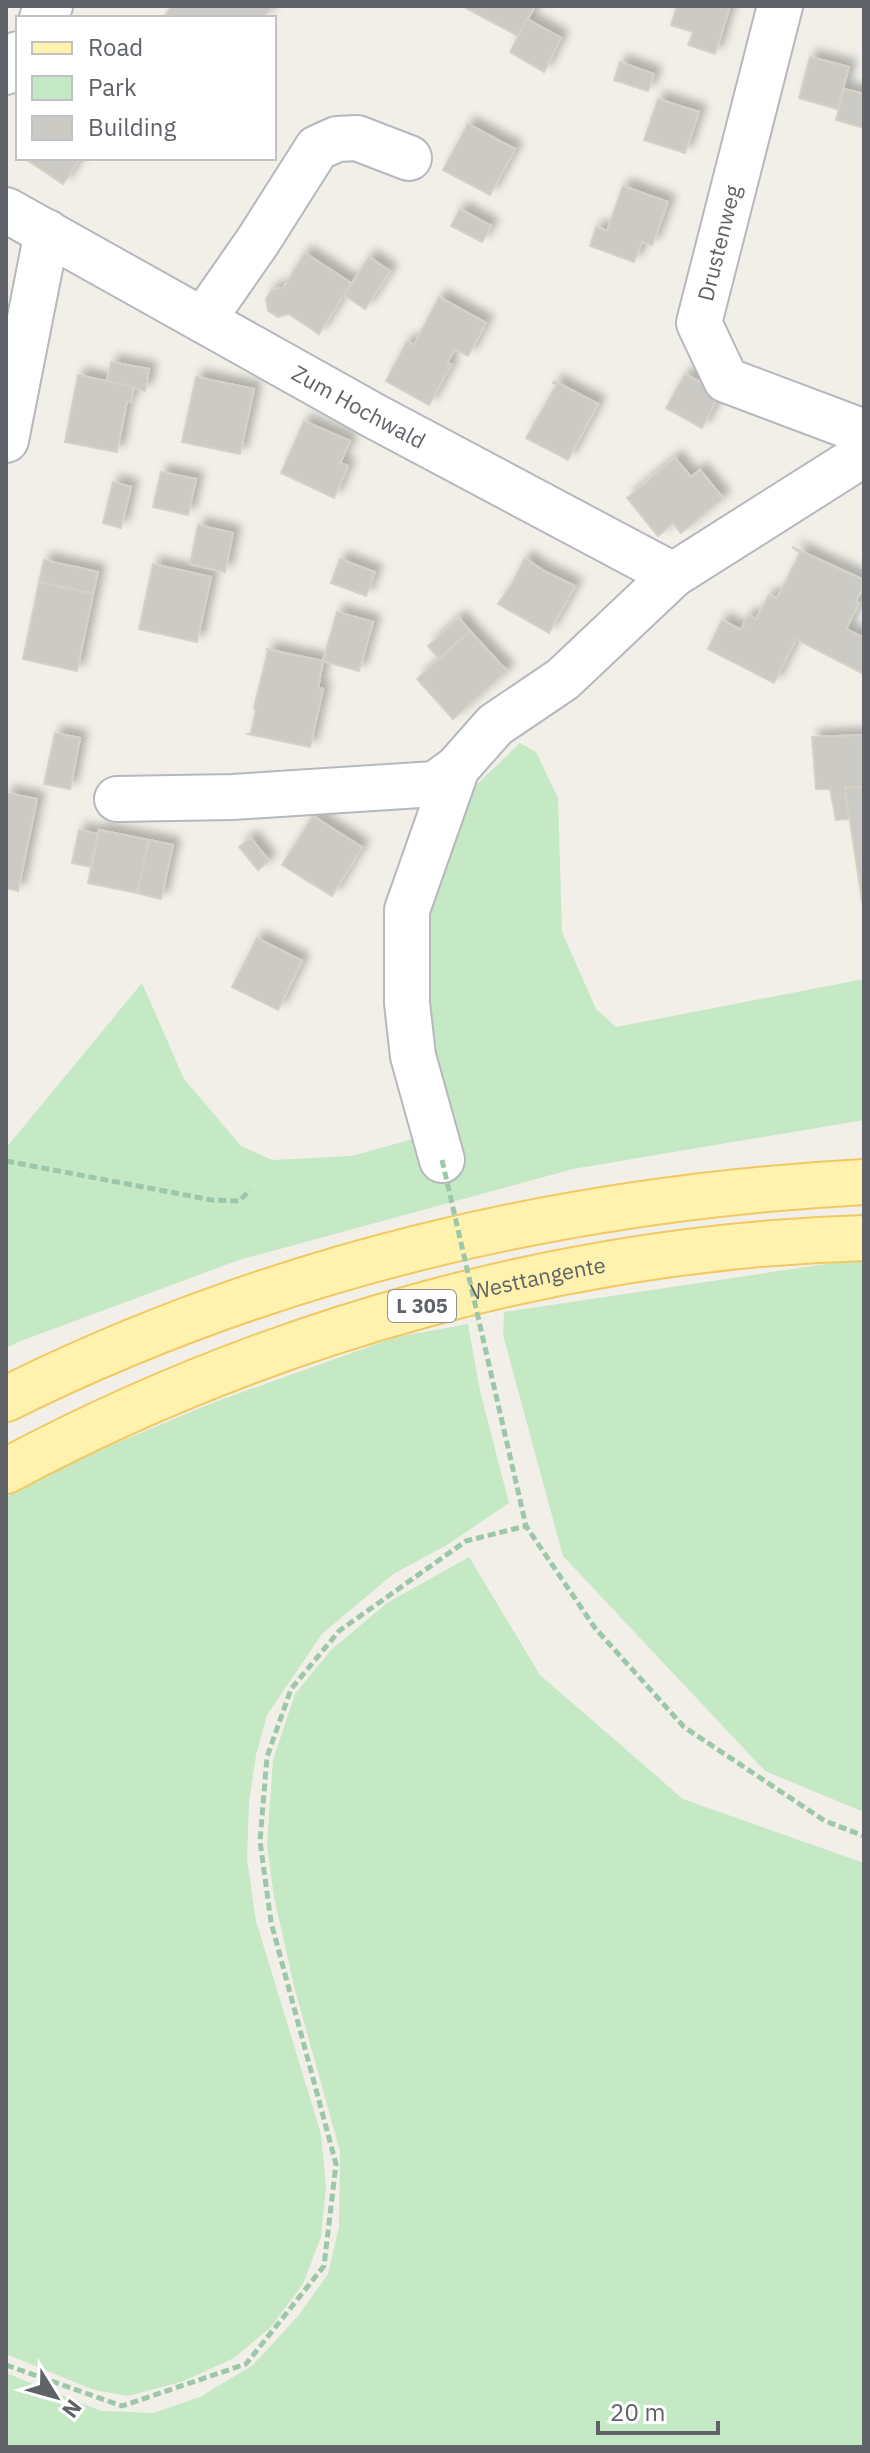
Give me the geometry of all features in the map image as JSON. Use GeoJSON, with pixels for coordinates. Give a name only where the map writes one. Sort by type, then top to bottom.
{"type":"FeatureCollection","features":[{"type":"Feature","properties":{"kind":"main road","name":"L 305"},"geometry":{"type":"LineString","coordinates":[[6,1399],[141,1339],[244,1299],[350,1266],[457,1238],[566,1215],[675,1198],[786,1186],[864,1182]]}},
{"type":"Feature","properties":{"kind":"main road","name":"Westtangente"},"geometry":{"type":"LineString","coordinates":[[6,1471],[104,1420],[201,1379],[299,1343],[400,1312],[501,1285],[611,1264],[722,1248],[864,1238]]}},
{"type":"Feature","properties":{"kind":"street","name":"Drustenweg"},"geometry":{"type":"LineString","coordinates":[[780,6],[699,323],[726,380],[864,432]]}},
{"type":"Feature","properties":{"kind":"street"},"geometry":{"type":"LineString","coordinates":[[203,320],[317,148],[337,139],[357,138],[409,158]]}},
{"type":"Feature","properties":{"kind":"street","name":"Zum Hochwald"},"geometry":{"type":"LineString","coordinates":[[6,210],[376,417],[673,575]]}},
{"type":"Feature","properties":{"kind":"street"},"geometry":{"type":"LineString","coordinates":[[6,440],[47,232]]}},
{"type":"Feature","properties":{"kind":"street"},"geometry":{"type":"LineString","coordinates":[[117,799],[233,797],[435,784],[457,768],[495,725],[563,679],[673,575],[864,454]]}},
{"type":"Feature","properties":{"kind":"street"},"geometry":{"type":"LineString","coordinates":[[442,1160],[413,1056],[407,1003],[407,910],[457,768]]}},
{"type":"Feature","properties":{"kind":"path"},"geometry":{"type":"LineString","coordinates":[[442,1160],[526,1526],[595,1628],[684,1727],[825,1821],[864,1836]]}},
{"type":"Feature","properties":{"kind":"path"},"geometry":{"type":"LineString","coordinates":[[6,1161],[212,1200],[239,1201],[250,1190]]}},
{"type":"Feature","properties":{"kind":"path"},"geometry":{"type":"LineString","coordinates":[[6,2365],[122,2406],[246,2364],[324,2266],[336,2164],[271,1922],[260,1841],[267,1757],[291,1689],[339,1631],[466,1541],[526,1526]]}},
{"type":"Feature","properties":{"kind":"green space"},"geometry":{"type":"Polygon","coordinates":[[[520,743],[536,752],[558,798],[562,932],[596,1009],[616,1027],[864,979],[864,1120],[573,1169],[239,1260],[6,1348],[6,1148],[142,983],[184,1079],[241,1146],[272,1160],[352,1156],[438,1132],[406,929],[466,795],[520,743]]]}},
{"type":"Feature","properties":{"kind":"green space"},"geometry":{"type":"Polygon","coordinates":[[[846,1261],[864,1261],[864,1812],[765,1771],[563,1556],[503,1335],[504,1312],[846,1261]]]}},
{"type":"Feature","properties":{"kind":"green space"},"geometry":{"type":"Polygon","coordinates":[[[468,1324],[480,1391],[509,1503],[447,1545],[393,1574],[322,1634],[267,1715],[256,1755],[249,1802],[247,1859],[256,1921],[321,2134],[326,2186],[321,2237],[303,2284],[270,2328],[234,2358],[184,2381],[128,2396],[94,2390],[6,2354],[6,1497],[93,1453],[212,1403],[396,1337],[468,1324]]]}},
{"type":"Feature","properties":{"kind":"green space"},"geometry":{"type":"Polygon","coordinates":[[[469,1557],[540,1675],[683,1799],[864,1863],[864,2447],[6,2447],[6,2373],[101,2411],[153,2413],[200,2397],[253,2365],[298,2316],[328,2274],[339,2227],[340,2151],[295,1990],[274,1897],[267,1845],[273,1760],[295,1694],[331,1650],[387,1603],[469,1557]]]}},
{"type":"Feature","properties":{"kind":"building"},"geometry":{"type":"Polygon","coordinates":[[[172,6],[273,6],[265,16],[164,16],[172,6]]]}},
{"type":"Feature","properties":{"kind":"building"},"geometry":{"type":"Polygon","coordinates":[[[467,6],[535,6],[518,36],[467,6]]]}},
{"type":"Feature","properties":{"kind":"building"},"geometry":{"type":"Polygon","coordinates":[[[677,6],[730,6],[715,54],[688,45],[693,32],[671,25],[677,6]]]}},
{"type":"Feature","properties":{"kind":"building"},"geometry":{"type":"Polygon","coordinates":[[[527,19],[561,38],[544,72],[510,52],[527,19]]]}},
{"type":"Feature","properties":{"kind":"building"},"geometry":{"type":"Polygon","coordinates":[[[810,57],[849,67],[837,109],[799,98],[810,57]]]}},
{"type":"Feature","properties":{"kind":"building"},"geometry":{"type":"Polygon","coordinates":[[[620,62],[654,74],[648,91],[614,80],[620,62]]]}},
{"type":"Feature","properties":{"kind":"building"},"geometry":{"type":"Polygon","coordinates":[[[844,89],[864,94],[864,128],[836,120],[844,89]]]}},
{"type":"Feature","properties":{"kind":"building"},"geometry":{"type":"Polygon","coordinates":[[[658,99],[699,112],[685,153],[644,140],[658,99]]]}},
{"type":"Feature","properties":{"kind":"building"},"geometry":{"type":"Polygon","coordinates":[[[468,124],[515,149],[490,195],[443,170],[468,124]]]}},
{"type":"Feature","properties":{"kind":"building"},"geometry":{"type":"Polygon","coordinates":[[[27,160],[79,160],[63,184],[27,160]]]}},
{"type":"Feature","properties":{"kind":"building"},"geometry":{"type":"Polygon","coordinates":[[[623,186],[668,202],[652,245],[642,242],[634,262],[590,246],[596,227],[607,231],[623,186]]]}},
{"type":"Feature","properties":{"kind":"building"},"geometry":{"type":"Polygon","coordinates":[[[460,209],[491,226],[482,242],[451,226],[460,209]]]}},
{"type":"Feature","properties":{"kind":"building"},"geometry":{"type":"Polygon","coordinates":[[[305,253],[351,283],[319,334],[289,314],[278,317],[268,311],[266,299],[272,290],[283,288],[305,253]]]}},
{"type":"Feature","properties":{"kind":"building"},"geometry":{"type":"Polygon","coordinates":[[[369,257],[390,271],[365,309],[344,295],[369,257]]]}},
{"type":"Feature","properties":{"kind":"building"},"geometry":{"type":"Polygon","coordinates":[[[439,297],[486,323],[468,356],[455,349],[447,363],[451,365],[429,405],[386,381],[407,341],[414,345],[439,297]]]}},
{"type":"Feature","properties":{"kind":"building"},"geometry":{"type":"Polygon","coordinates":[[[111,362],[149,369],[145,391],[107,381],[111,362]]]}},
{"type":"Feature","properties":{"kind":"building"},"geometry":{"type":"Polygon","coordinates":[[[685,374],[720,393],[702,428],[666,408],[685,374]]]}},
{"type":"Feature","properties":{"kind":"building"},"geometry":{"type":"Polygon","coordinates":[[[78,375],[134,387],[131,402],[127,401],[117,452],[65,442],[78,375]]]}},
{"type":"Feature","properties":{"kind":"building"},"geometry":{"type":"Polygon","coordinates":[[[196,377],[254,389],[240,454],[182,442],[196,377]]]}},
{"type":"Feature","properties":{"kind":"building"},"geometry":{"type":"Polygon","coordinates":[[[554,381],[598,404],[568,460],[526,438],[557,384],[554,381]]]}},
{"type":"Feature","properties":{"kind":"building"},"geometry":{"type":"Polygon","coordinates":[[[304,421],[350,441],[340,463],[348,466],[334,498],[281,473],[304,421]]]}},
{"type":"Feature","properties":{"kind":"building"},"geometry":{"type":"Polygon","coordinates":[[[675,458],[691,477],[700,470],[723,498],[681,533],[673,523],[658,536],[627,498],[675,458]]]}},
{"type":"Feature","properties":{"kind":"building"},"geometry":{"type":"Polygon","coordinates":[[[161,472],[196,479],[188,515],[153,507],[161,472]]]}},
{"type":"Feature","properties":{"kind":"building"},"geometry":{"type":"Polygon","coordinates":[[[113,482],[131,487],[121,528],[103,523],[113,482]]]}},
{"type":"Feature","properties":{"kind":"building"},"geometry":{"type":"Polygon","coordinates":[[[198,525],[233,533],[225,572],[190,564],[198,525]]]}},
{"type":"Feature","properties":{"kind":"building"},"geometry":{"type":"Polygon","coordinates":[[[792,547],[864,580],[856,601],[859,603],[846,629],[864,638],[864,674],[796,639],[774,683],[708,649],[722,620],[741,630],[748,615],[756,619],[769,595],[777,598],[800,553],[792,547]]]}},
{"type":"Feature","properties":{"kind":"building"},"geometry":{"type":"Polygon","coordinates":[[[525,558],[575,586],[549,633],[498,604],[525,558]]]}},
{"type":"Feature","properties":{"kind":"building"},"geometry":{"type":"Polygon","coordinates":[[[340,559],[375,572],[366,596],[331,583],[340,559]]]}},
{"type":"Feature","properties":{"kind":"building"},"geometry":{"type":"Polygon","coordinates":[[[44,560],[98,572],[93,594],[39,582],[44,560]]]}},
{"type":"Feature","properties":{"kind":"building"},"geometry":{"type":"Polygon","coordinates":[[[153,564],[211,577],[197,642],[139,629],[153,564]]]}},
{"type":"Feature","properties":{"kind":"building"},"geometry":{"type":"Polygon","coordinates":[[[39,582],[93,594],[77,671],[23,659],[39,582]]]}},
{"type":"Feature","properties":{"kind":"building"},"geometry":{"type":"Polygon","coordinates":[[[337,612],[373,622],[359,671],[323,661],[337,612]]]}},
{"type":"Feature","properties":{"kind":"building"},"geometry":{"type":"Polygon","coordinates":[[[459,618],[470,631],[439,659],[428,646],[459,618]]]}},
{"type":"Feature","properties":{"kind":"building"},"geometry":{"type":"Polygon","coordinates":[[[470,631],[507,671],[453,719],[417,679],[470,631]]]}},
{"type":"Feature","properties":{"kind":"building"},"geometry":{"type":"Polygon","coordinates":[[[266,649],[323,661],[318,688],[323,689],[310,747],[248,734],[251,733],[266,649]]]}},
{"type":"Feature","properties":{"kind":"building"},"geometry":{"type":"Polygon","coordinates":[[[55,733],[80,738],[70,789],[44,784],[55,733]]]}},
{"type":"Feature","properties":{"kind":"building"},"geometry":{"type":"Polygon","coordinates":[[[864,735],[864,787],[845,788],[849,819],[836,820],[830,789],[816,789],[812,737],[864,735]]]}},
{"type":"Feature","properties":{"kind":"building"},"geometry":{"type":"Polygon","coordinates":[[[864,787],[864,914],[845,788],[864,787]]]}},
{"type":"Feature","properties":{"kind":"building"},"geometry":{"type":"Polygon","coordinates":[[[6,793],[37,799],[18,891],[6,888],[6,793]]]}},
{"type":"Feature","properties":{"kind":"building"},"geometry":{"type":"Polygon","coordinates":[[[313,816],[362,847],[332,896],[282,865],[313,816]]]}},
{"type":"Feature","properties":{"kind":"building"},"geometry":{"type":"Polygon","coordinates":[[[79,830],[98,834],[91,867],[72,863],[79,830]]]}},
{"type":"Feature","properties":{"kind":"building"},"geometry":{"type":"Polygon","coordinates":[[[99,830],[149,840],[137,893],[88,883],[99,830]]]}},
{"type":"Feature","properties":{"kind":"building"},"geometry":{"type":"Polygon","coordinates":[[[251,838],[269,861],[258,870],[239,847],[251,838]]]}},
{"type":"Feature","properties":{"kind":"building"},"geometry":{"type":"Polygon","coordinates":[[[149,840],[173,845],[161,899],[137,893],[149,840]]]}},
{"type":"Feature","properties":{"kind":"building"},"geometry":{"type":"Polygon","coordinates":[[[257,938],[302,961],[278,1010],[232,987],[257,938]]]}}]}
